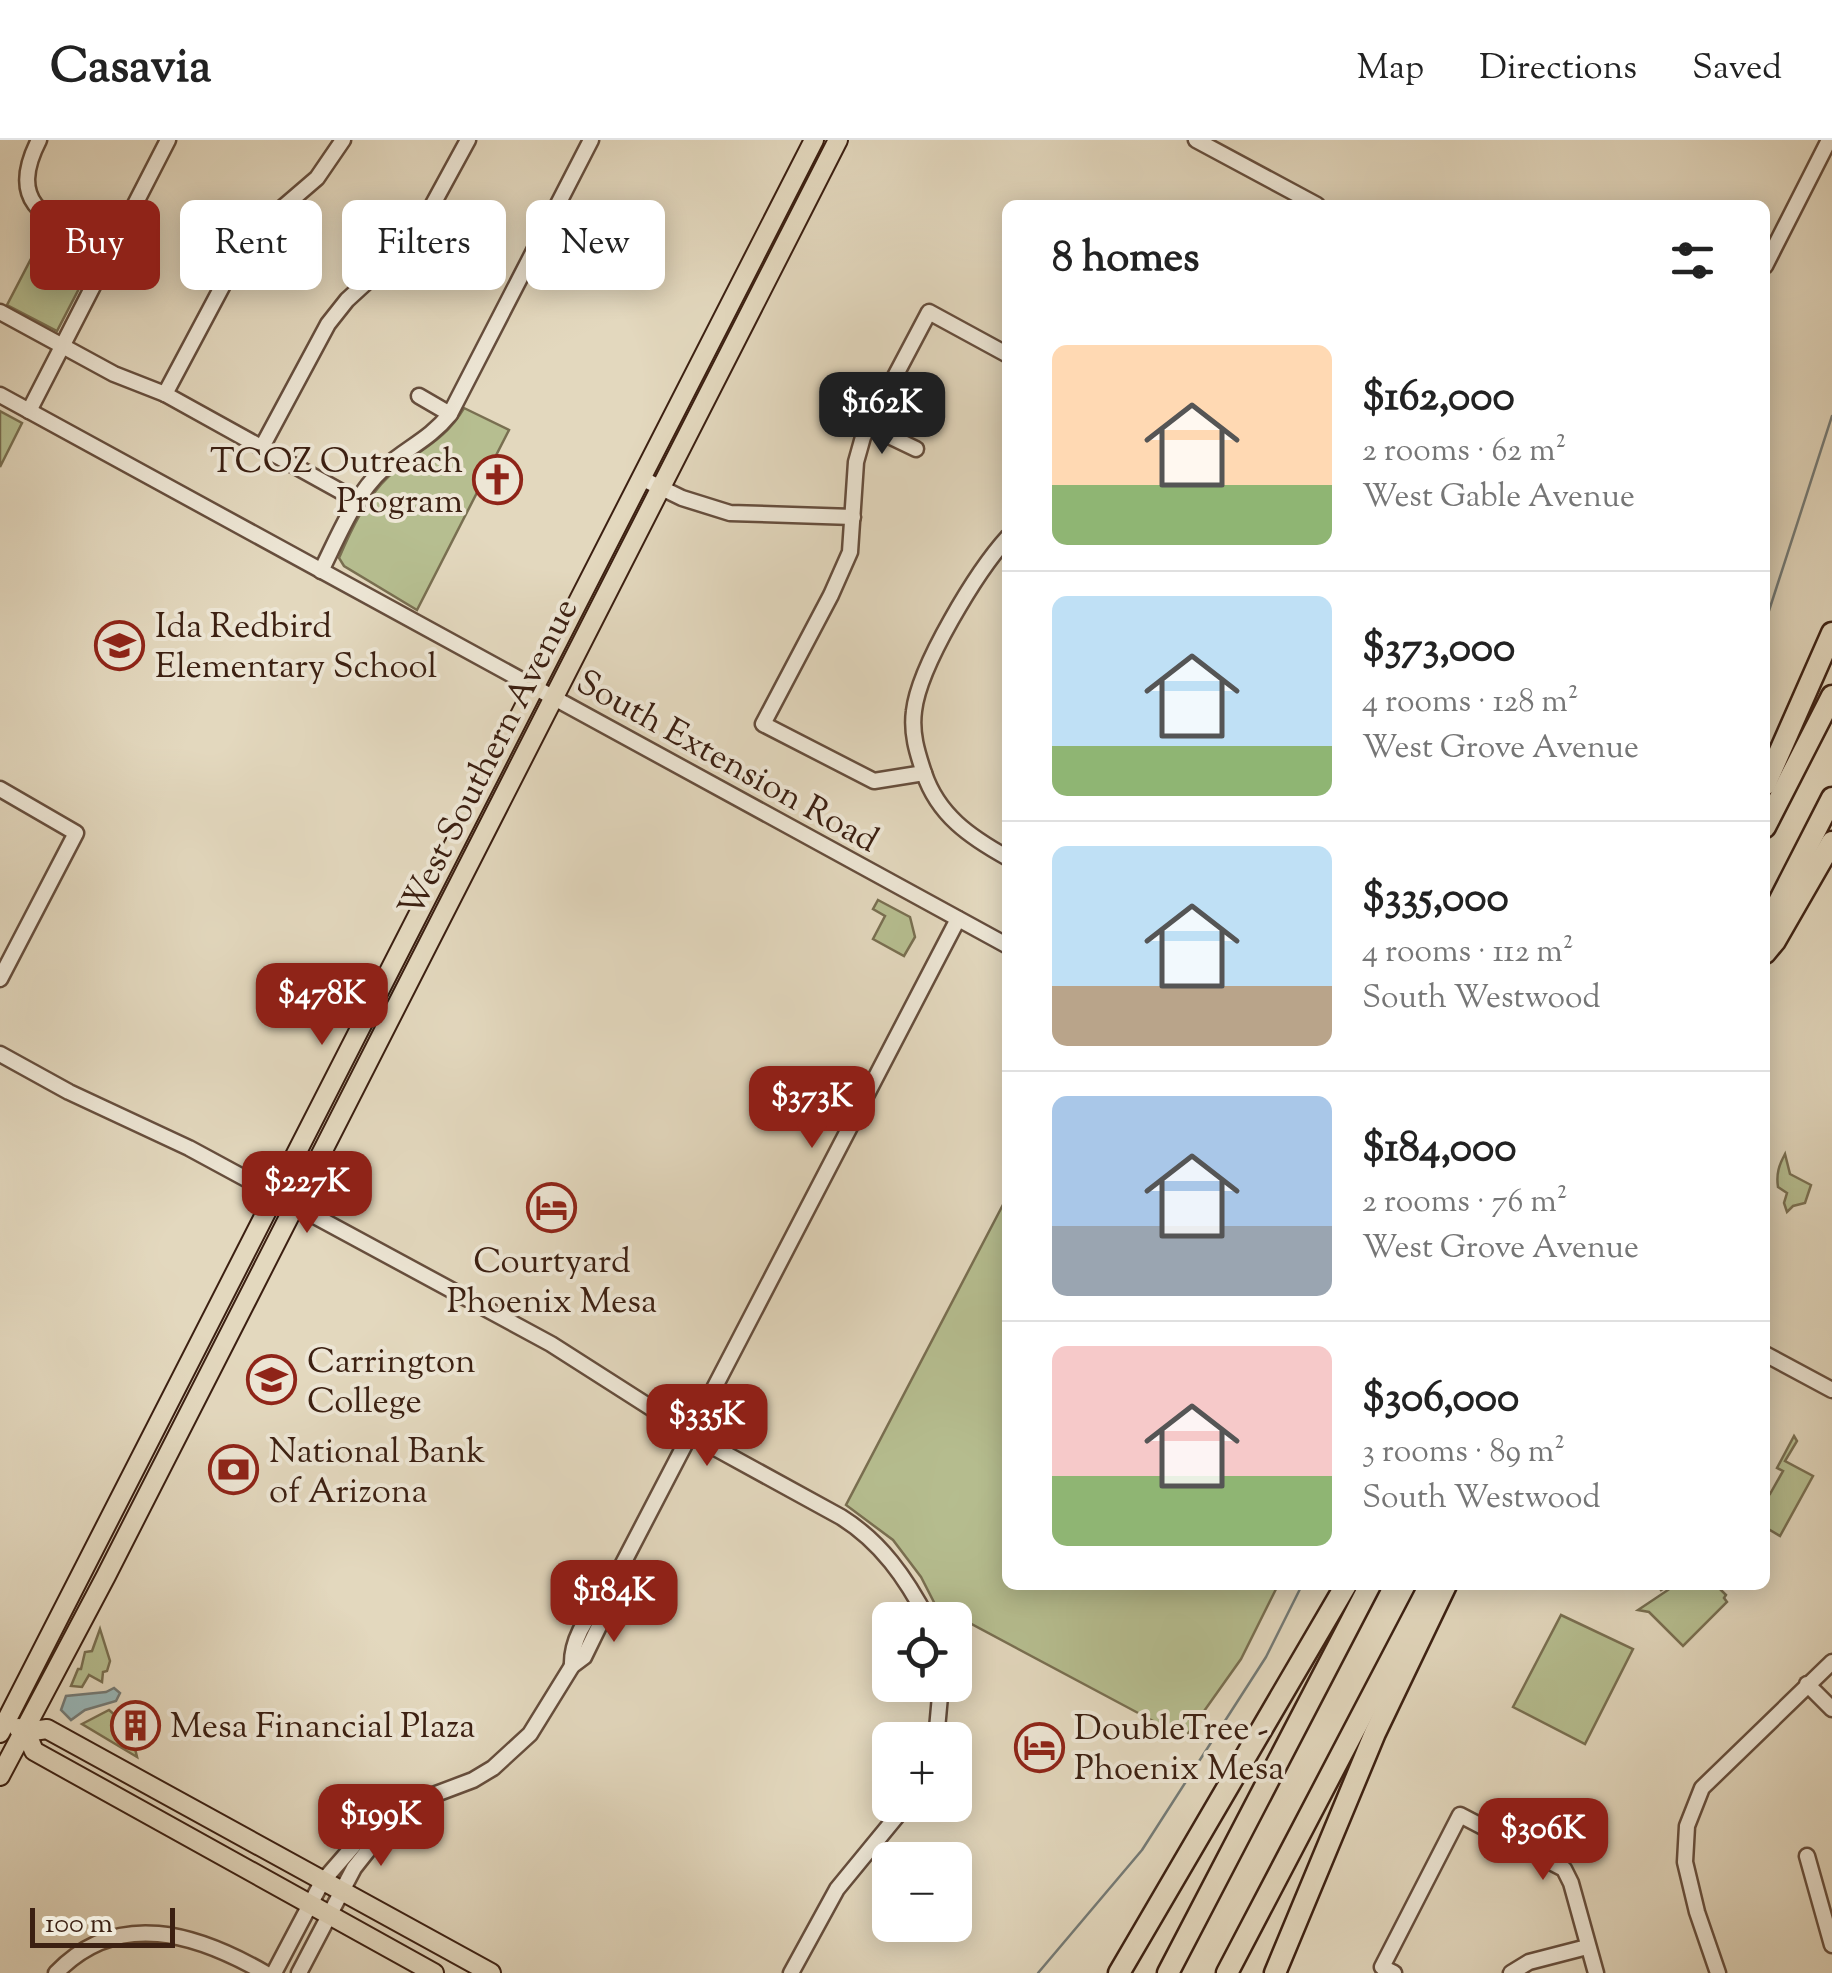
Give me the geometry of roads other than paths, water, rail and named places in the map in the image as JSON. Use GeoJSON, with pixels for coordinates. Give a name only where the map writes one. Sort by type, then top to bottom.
{"type":"FeatureCollection","features":[{"type":"Feature","properties":{"kind":"highway"},"geometry":{"type":"LineString","coordinates":[[1770,774],[1832,633]]}},
{"type":"Feature","properties":{"kind":"highway"},"geometry":{"type":"LineString","coordinates":[[1770,817],[1832,696]]}},
{"type":"Feature","properties":{"kind":"highway"},"geometry":{"type":"LineString","coordinates":[[1770,920],[1832,798]]}},
{"type":"Feature","properties":{"kind":"highway"},"geometry":{"type":"LineString","coordinates":[[1770,948],[1832,842]]}},
{"type":"Feature","properties":{"kind":"highway"},"geometry":{"type":"LineString","coordinates":[[1119,1973],[1343,1590]]}},
{"type":"Feature","properties":{"kind":"highway"},"geometry":{"type":"LineString","coordinates":[[1168,1973],[1367,1590]]}},
{"type":"Feature","properties":{"kind":"highway"},"geometry":{"type":"LineString","coordinates":[[1227,1973],[1427,1590]]}},
{"type":"Feature","properties":{"kind":"highway"},"geometry":{"type":"LineString","coordinates":[[1275,1973],[1375,1732],[1444,1590]]}},
{"type":"Feature","properties":{"kind":"main road","name":"West Southern Avenue"},"geometry":{"type":"LineString","coordinates":[[2,1724],[814,140]]}},
{"type":"Feature","properties":{"kind":"main road","name":"West Southern Avenue"},"geometry":{"type":"LineString","coordinates":[[0,1776],[111,1567],[838,140]]}},
{"type":"Feature","properties":{"kind":"main road"},"geometry":{"type":"LineString","coordinates":[[460,879],[453,868],[471,832],[482,788]]}},
{"type":"Feature","properties":{"kind":"main road"},"geometry":{"type":"LineString","coordinates":[[374,998],[395,1008]]}},
{"type":"Feature","properties":{"kind":"main road"},"geometry":{"type":"LineString","coordinates":[[294,1204],[290,1188],[326,1116],[333,1079]]}},
{"type":"Feature","properties":{"kind":"main road"},"geometry":{"type":"LineString","coordinates":[[240,1311],[244,1283],[278,1213],[274,1194]]}},
{"type":"Feature","properties":{"kind":"main road"},"geometry":{"type":"LineString","coordinates":[[164,1463],[158,1448],[180,1402],[192,1356]]}},
{"type":"Feature","properties":{"kind":"main road"},"geometry":{"type":"LineString","coordinates":[[111,1567],[120,1525],[142,1479],[143,1466],[139,1460]]}},
{"type":"Feature","properties":{"kind":"main road"},"geometry":{"type":"LineString","coordinates":[[2,1724],[26,1732],[46,1729],[490,1973]]}},
{"type":"Feature","properties":{"kind":"main road"},"geometry":{"type":"LineString","coordinates":[[26,1732],[34,1751],[434,1973]]}},
{"type":"Feature","properties":{"kind":"street"},"geometry":{"type":"LineString","coordinates":[[33,200],[24,180],[39,140]]}},
{"type":"Feature","properties":{"kind":"street"},"geometry":{"type":"LineString","coordinates":[[137,200],[168,140]]}},
{"type":"Feature","properties":{"kind":"street"},"geometry":{"type":"LineString","coordinates":[[165,394],[240,253],[274,215],[317,178],[343,140]]}},
{"type":"Feature","properties":{"kind":"street"},"geometry":{"type":"LineString","coordinates":[[262,447],[328,324],[420,228],[468,140]]}},
{"type":"Feature","properties":{"kind":"street"},"geometry":{"type":"LineString","coordinates":[[321,571],[358,501],[381,470],[436,431],[450,414],[592,140]]}},
{"type":"Feature","properties":{"kind":"street"},"geometry":{"type":"LineString","coordinates":[[1196,140],[1308,200]]}},
{"type":"Feature","properties":{"kind":"street"},"geometry":{"type":"LineString","coordinates":[[1770,256],[1829,140]]}},
{"type":"Feature","properties":{"kind":"street"},"geometry":{"type":"LineString","coordinates":[[29,411],[92,290]]}},
{"type":"Feature","properties":{"kind":"street"},"geometry":{"type":"LineString","coordinates":[[0,312],[114,374],[165,394],[358,501]]}},
{"type":"Feature","properties":{"kind":"street"},"geometry":{"type":"LineString","coordinates":[[924,773],[874,782],[763,724],[832,595],[850,552],[856,462],[868,426],[928,312],[1002,352]]}},
{"type":"Feature","properties":{"kind":"street","name":"South Extension Road"},"geometry":{"type":"LineString","coordinates":[[0,395],[1002,943]]}},
{"type":"Feature","properties":{"kind":"street"},"geometry":{"type":"LineString","coordinates":[[419,396],[450,414]]}},
{"type":"Feature","properties":{"kind":"street"},"geometry":{"type":"LineString","coordinates":[[868,426],[916,449]]}},
{"type":"Feature","properties":{"kind":"street"},"geometry":{"type":"LineString","coordinates":[[641,478],[730,513],[853,517]]}},
{"type":"Feature","properties":{"kind":"street"},"geometry":{"type":"LineString","coordinates":[[1002,545],[976,578],[919,688],[913,727],[915,748],[940,806],[956,825],[1002,854]]}},
{"type":"Feature","properties":{"kind":"street"},"geometry":{"type":"LineString","coordinates":[[0,790],[76,833],[0,979]]}},
{"type":"Feature","properties":{"kind":"street"},"geometry":{"type":"LineString","coordinates":[[274,1973],[322,1882],[362,1834],[375,1832],[412,1803],[472,1780],[502,1760],[541,1720],[572,1666],[572,1651],[592,1610],[604,1602],[958,920]]}},
{"type":"Feature","properties":{"kind":"street"},"geometry":{"type":"LineString","coordinates":[[0,1054],[294,1204],[551,1344],[690,1433],[861,1530],[900,1572],[918,1602]]}},
{"type":"Feature","properties":{"kind":"street"},"geometry":{"type":"LineString","coordinates":[[1770,1357],[1832,1390]]}},
{"type":"Feature","properties":{"kind":"street"},"geometry":{"type":"LineString","coordinates":[[1717,1973],[1685,1862],[1687,1826],[1702,1788],[1832,1662]]}},
{"type":"Feature","properties":{"kind":"street"},"geometry":{"type":"LineString","coordinates":[[1807,1684],[1832,1709]]}},
{"type":"Feature","properties":{"kind":"street"},"geometry":{"type":"LineString","coordinates":[[1388,1970],[1460,1815],[1564,1870],[1596,1973]]}},
{"type":"Feature","properties":{"kind":"street"},"geometry":{"type":"LineString","coordinates":[[791,1973],[837,1888],[892,1822]]}},
{"type":"Feature","properties":{"kind":"street"},"geometry":{"type":"LineString","coordinates":[[299,1973],[354,1868],[373,1844],[375,1832]]}},
{"type":"Feature","properties":{"kind":"street"},"geometry":{"type":"LineString","coordinates":[[1808,1856],[1832,1945]]}},
{"type":"Feature","properties":{"kind":"street"},"geometry":{"type":"LineString","coordinates":[[56,1973],[93,1944],[125,1935],[155,1933],[199,1940],[266,1973]]}},
{"type":"Feature","properties":{"kind":"street"},"geometry":{"type":"LineString","coordinates":[[1511,1973],[1529,1962],[1587,1947]]}},
{"type":"Feature","properties":{"kind":"water"},"geometry":{"type":"Polygon","coordinates":[[[114,1688],[120,1693],[116,1701],[85,1710],[71,1720],[61,1710],[66,1696],[114,1688]]]}},
{"type":"Feature","properties":{"kind":"waterway"},"geometry":{"type":"LineString","coordinates":[[1770,608],[1832,416]]}},
{"type":"Feature","properties":{"kind":"waterway"},"geometry":{"type":"LineString","coordinates":[[1038,1973],[1142,1850],[1266,1657],[1300,1590]]}},
{"type":"Feature","properties":{"kind":"place","name":"TCOZ Outreach Program"},"geometry":{"type":"Point","coordinates":[498,480]}},
{"type":"Feature","properties":{"kind":"place","name":"Ida Redbird Elementary School"},"geometry":{"type":"Point","coordinates":[120,645]}},
{"type":"Feature","properties":{"kind":"place","name":"Courtyard Phoenix Mesa"},"geometry":{"type":"Point","coordinates":[552,1208]}},
{"type":"Feature","properties":{"kind":"place","name":"Carrington College"},"geometry":{"type":"Point","coordinates":[272,1380]}},
{"type":"Feature","properties":{"kind":"place","name":"National Bank of Arizona"},"geometry":{"type":"Point","coordinates":[234,1470]}},
{"type":"Feature","properties":{"kind":"place","name":"Mesa Financial Plaza"},"geometry":{"type":"Point","coordinates":[135,1725]}},
{"type":"Feature","properties":{"kind":"place","name":"DoubleTree - Phoenix Mesa"},"geometry":{"type":"Point","coordinates":[1039,1747]}}]}
